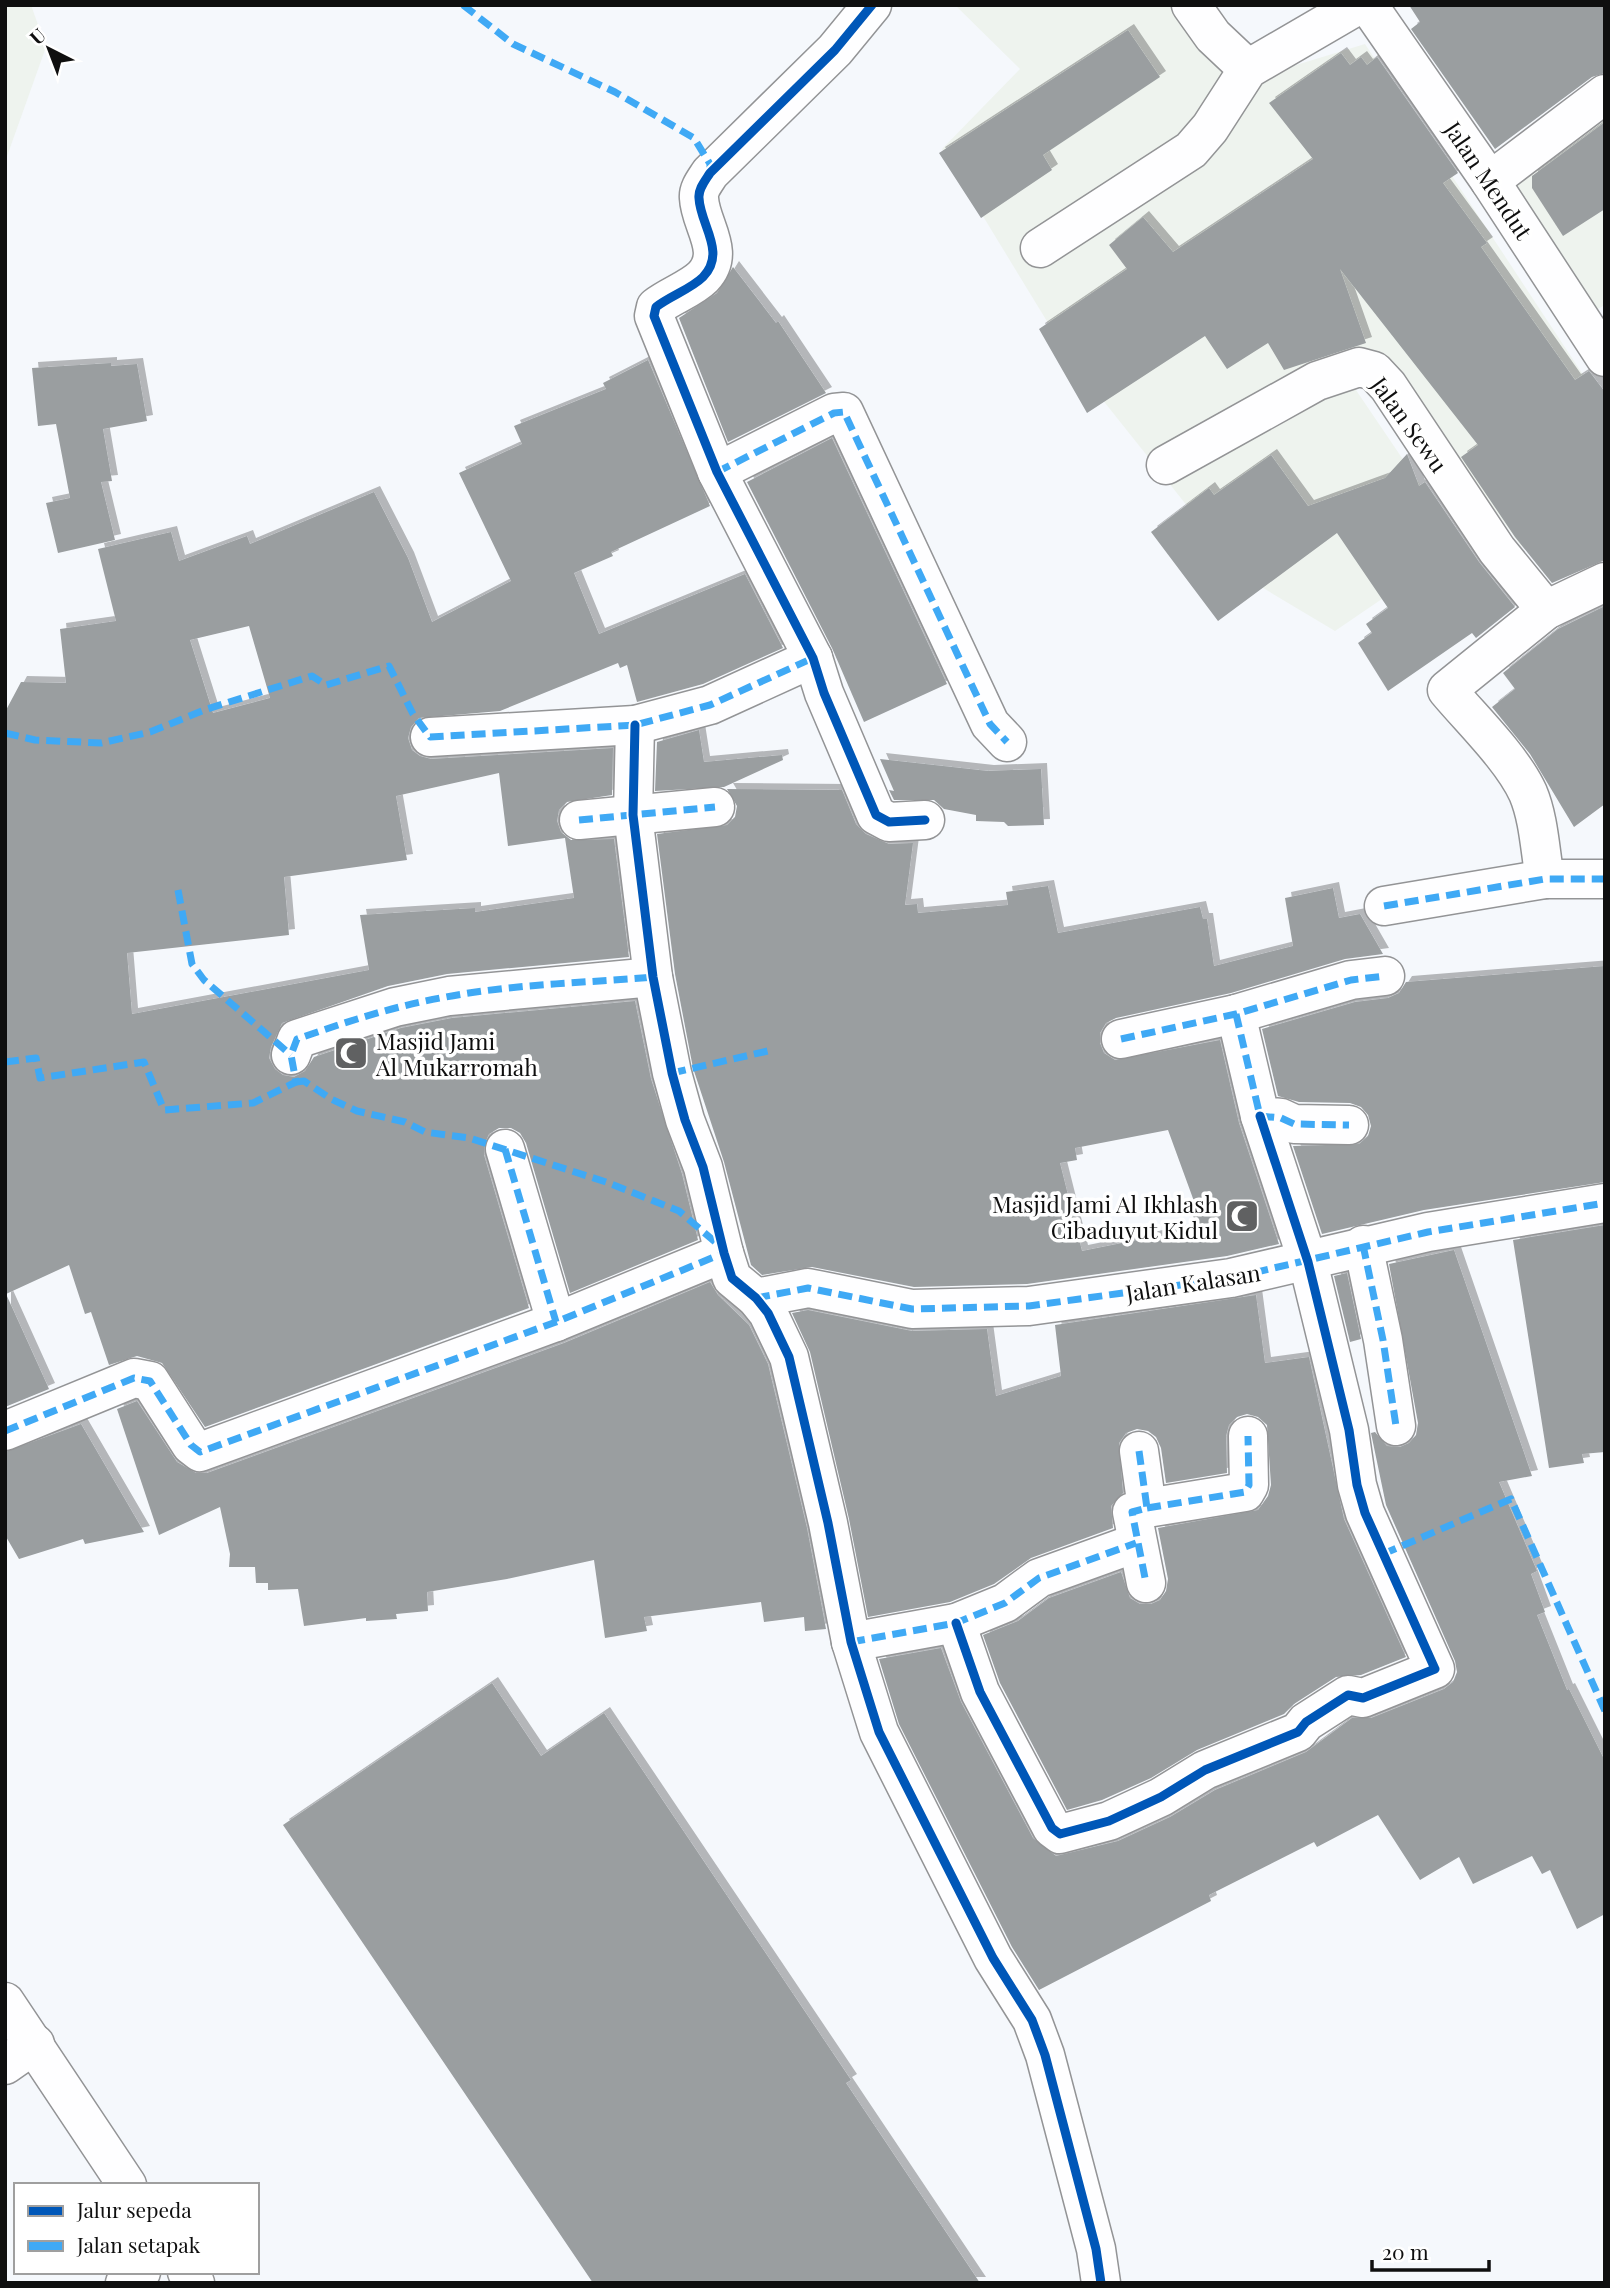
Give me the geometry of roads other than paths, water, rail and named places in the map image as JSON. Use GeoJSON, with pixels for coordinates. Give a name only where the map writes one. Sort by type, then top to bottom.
{"type":"FeatureCollection","features":[{"type":"Feature","properties":{"kind":"street"},"geometry":{"type":"LineString","coordinates":[[872,5],[835,50],[709,173],[699,190],[698,200],[713,246],[711,265],[703,278],[656,307],[654,316],[717,472],[813,658],[824,693],[876,815],[889,822],[925,820]]}},
{"type":"Feature","properties":{"kind":"street"},"geometry":{"type":"LineString","coordinates":[[1191,5],[1213,36],[1248,69]]}},
{"type":"Feature","properties":{"kind":"street"},"geometry":{"type":"LineString","coordinates":[[1041,248],[1191,150],[1210,128],[1248,69],[1359,5]]}},
{"type":"Feature","properties":{"kind":"street","name":"Jalan Mendut"},"geometry":{"type":"LineString","coordinates":[[1368,5],[1599,335]]}},
{"type":"Feature","properties":{"kind":"street"},"geometry":{"type":"LineString","coordinates":[[1490,181],[1605,94]]}},
{"type":"Feature","properties":{"kind":"street","name":"Jalan Sewu"},"geometry":{"type":"LineString","coordinates":[[1166,465],[1317,381],[1359,368],[1374,371],[1388,386],[1497,550],[1545,610]]}},
{"type":"Feature","properties":{"kind":"street"},"geometry":{"type":"LineString","coordinates":[[717,472],[834,413],[844,412],[990,724],[1007,742]]}},
{"type":"Feature","properties":{"kind":"street"},"geometry":{"type":"LineString","coordinates":[[1545,879],[1534,812],[1528,793],[1447,690],[1545,610],[1605,582]]}},
{"type":"Feature","properties":{"kind":"street"},"geometry":{"type":"LineString","coordinates":[[430,737],[635,725],[710,705],[813,658]]}},
{"type":"Feature","properties":{"kind":"street"},"geometry":{"type":"LineString","coordinates":[[635,725],[634,816],[653,976],[672,1073],[685,1121],[703,1167],[724,1253],[732,1279],[766,1294],[768,1313],[789,1357],[828,1522],[851,1642],[879,1732],[993,1958],[1032,2021],[1045,2055],[1097,2249],[1101,2283]]}},
{"type":"Feature","properties":{"kind":"street"},"geometry":{"type":"LineString","coordinates":[[579,820],[715,807]]}},
{"type":"Feature","properties":{"kind":"street"},"geometry":{"type":"LineString","coordinates":[[1384,905],[1545,879],[1605,879]]}},
{"type":"Feature","properties":{"kind":"street"},"geometry":{"type":"LineString","coordinates":[[291,1055],[297,1038],[395,1007],[449,996],[653,976]]}},
{"type":"Feature","properties":{"kind":"street"},"geometry":{"type":"LineString","coordinates":[[1121,1039],[1236,1014],[1352,980],[1385,976]]}},
{"type":"Feature","properties":{"kind":"street"},"geometry":{"type":"LineString","coordinates":[[956,1623],[980,1692],[1052,1828],[1060,1834],[1109,1821],[1161,1797],[1205,1770],[1298,1732],[1307,1722],[1348,1695],[1363,1698],[1435,1669],[1365,1513],[1357,1485],[1349,1430],[1308,1262],[1259,1116],[1236,1014]]}},
{"type":"Feature","properties":{"kind":"street"},"geometry":{"type":"LineString","coordinates":[[1259,1116],[1280,1118],[1294,1124],[1349,1125]]}},
{"type":"Feature","properties":{"kind":"street"},"geometry":{"type":"LineString","coordinates":[[505,1149],[556,1322]]}},
{"type":"Feature","properties":{"kind":"street","name":"Jalan Kalasan"},"geometry":{"type":"LineString","coordinates":[[766,1294],[808,1288],[912,1309],[1029,1306],[1231,1278],[1308,1262],[1363,1245],[1605,1203]]}},
{"type":"Feature","properties":{"kind":"street"},"geometry":{"type":"LineString","coordinates":[[1363,1245],[1383,1340],[1396,1426]]}},
{"type":"Feature","properties":{"kind":"street"},"geometry":{"type":"LineString","coordinates":[[5,1431],[142,1377],[150,1381],[191,1445],[200,1452],[556,1322],[724,1253]]}},
{"type":"Feature","properties":{"kind":"street"},"geometry":{"type":"LineString","coordinates":[[851,1642],[956,1623],[1005,1603],[1039,1578],[1142,1526],[1245,1492],[1249,1485],[1248,1436]]}},
{"type":"Feature","properties":{"kind":"street"},"geometry":{"type":"LineString","coordinates":[[1139,1451],[1146,1583]]}},
{"type":"Feature","properties":{"kind":"street"},"geometry":{"type":"LineString","coordinates":[[5,2002],[20,2055],[125,2183]]}},
{"type":"Feature","properties":{"kind":"place","name":"Masjid Jami Al Mukarromah"},"geometry":{"type":"Point","coordinates":[351,1053]}},
{"type":"Feature","properties":{"kind":"place","name":"Masjid Jami Al Ikhlash Cibaduyut Kidul"},"geometry":{"type":"Point","coordinates":[1242,1216]}}]}
